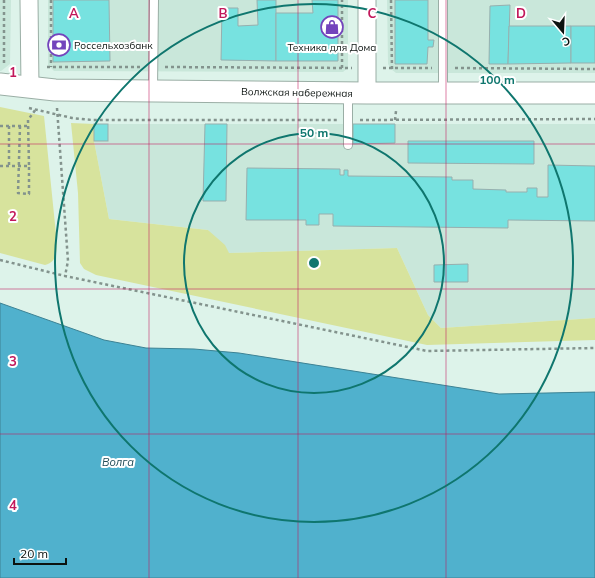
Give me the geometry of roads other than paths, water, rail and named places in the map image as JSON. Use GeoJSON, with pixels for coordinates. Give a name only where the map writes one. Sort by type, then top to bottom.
{"type":"FeatureCollection","features":[{"type":"Feature","properties":{"kind":"street"},"geometry":{"type":"LineString","coordinates":[[28,0],[30,77]]}},
{"type":"Feature","properties":{"kind":"street"},"geometry":{"type":"LineString","coordinates":[[358,93],[367,68],[368,0]]}},
{"type":"Feature","properties":{"kind":"street","name":"Волжская набережная"},"geometry":{"type":"LineString","coordinates":[[2,75],[30,77],[55,90],[358,93],[595,93]]}},
{"type":"Feature","properties":{"kind":"lane"},"geometry":{"type":"LineString","coordinates":[[153,90],[154,0]]}},
{"type":"Feature","properties":{"kind":"lane"},"geometry":{"type":"LineString","coordinates":[[443,0],[443,93]]}},
{"type":"Feature","properties":{"kind":"lane"},"geometry":{"type":"LineString","coordinates":[[348,145],[348,120],[358,93]]}},
{"type":"Feature","properties":{"kind":"water","name":"Волга"},"geometry":{"type":"Polygon","coordinates":[[[0,303],[104,340],[146,348],[194,349],[239,353],[499,394],[595,392],[595,578],[0,578],[0,303]]]}},
{"type":"Feature","properties":{"kind":"place","name":"Техника для Дома"},"geometry":{"type":"Point","coordinates":[332,27]}},
{"type":"Feature","properties":{"kind":"place","name":"Россельхозбанк"},"geometry":{"type":"Point","coordinates":[59,45]}}]}
